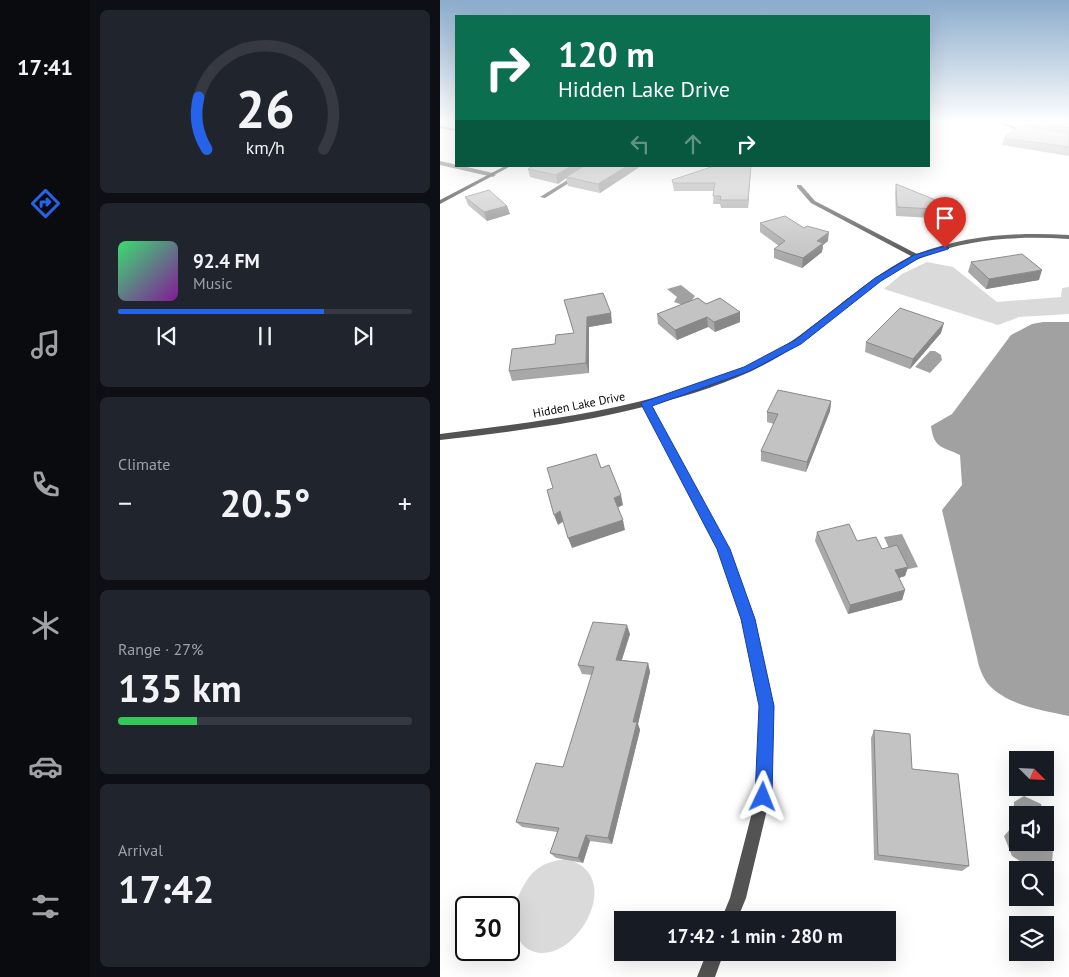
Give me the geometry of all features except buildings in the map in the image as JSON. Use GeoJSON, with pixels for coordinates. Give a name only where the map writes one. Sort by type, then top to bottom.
{"type":"FeatureCollection","features":[{"type":"Feature","properties":{"kind":"main road"},"geometry":{"type":"LineString","coordinates":[[440,202],[504,169]]}},
{"type":"Feature","properties":{"kind":"street"},"geometry":{"type":"LineString","coordinates":[[467,169],[493,174]]}},
{"type":"Feature","properties":{"kind":"street"},"geometry":{"type":"LineString","coordinates":[[544,197],[590,169]]}},
{"type":"Feature","properties":{"kind":"street"},"geometry":{"type":"LineString","coordinates":[[799,186],[813,202],[916,256]]}},
{"type":"Feature","properties":{"kind":"street","name":"Hidden Lake Drive"},"geometry":{"type":"LineString","coordinates":[[440,437],[537,426],[646,404],[739,374],[798,342],[878,279],[916,256],[959,244],[1016,236],[1069,237]]}},
{"type":"Feature","properties":{"kind":"street"},"geometry":{"type":"LineString","coordinates":[[646,404],[724,549],[748,619],[767,706],[763,797],[738,898],[733,911]]}},
{"type":"Feature","properties":{"kind":"street"},"geometry":{"type":"LineString","coordinates":[[706,977],[712,961]]}},
{"type":"Feature","properties":{"kind":"shaded area"},"geometry":{"type":"Polygon","coordinates":[[[927,262],[953,267],[997,302],[1061,297],[1062,288],[1069,287],[1069,314],[1019,317],[998,325],[884,289],[902,274],[927,262]]]}},
{"type":"Feature","properties":{"kind":"shaded area"},"geometry":{"type":"Polygon","coordinates":[[[681,285],[695,296],[689,304],[685,303],[683,305],[674,302],[677,297],[667,289],[681,285]]]}},
{"type":"Feature","properties":{"kind":"shaded area"},"geometry":{"type":"Polygon","coordinates":[[[1069,322],[1069,716],[1015,702],[996,691],[988,684],[983,675],[979,666],[942,510],[962,485],[960,455],[937,443],[931,426],[952,414],[1011,335],[1032,324],[1069,322]]]}},
{"type":"Feature","properties":{"kind":"shaded area"},"geometry":{"type":"Polygon","coordinates":[[[930,351],[935,351],[941,355],[942,360],[930,373],[915,367],[930,351]]]}},
{"type":"Feature","properties":{"kind":"shaded area"},"geometry":{"type":"Polygon","coordinates":[[[902,534],[918,567],[904,570],[891,553],[884,537],[902,534]]]}},
{"type":"Feature","properties":{"kind":"shaded area"},"geometry":{"type":"Polygon","coordinates":[[[1024,796],[1042,806],[1014,806],[1014,802],[1024,796]]]}},
{"type":"Feature","properties":{"kind":"shaded area"},"geometry":{"type":"Polygon","coordinates":[[[1009,830],[1009,848],[1004,836],[1009,830]]]}},
{"type":"Feature","properties":{"kind":"shaded area"},"geometry":{"type":"Polygon","coordinates":[[[1010,851],[1053,851],[1052,861],[1020,861],[1012,856],[1010,851]]]}},
{"type":"Feature","properties":{"kind":"shaded area"},"geometry":{"type":"Polygon","coordinates":[[[565,859],[584,868],[593,883],[594,901],[587,920],[575,936],[560,948],[543,953],[526,948],[520,940],[519,896],[526,881],[534,872],[543,865],[565,859]]]}},
{"type":"Feature","properties":{"kind":"route"},"geometry":{"type":"LineString","coordinates":[[763,797],[767,706],[748,619],[724,549],[646,404],[739,374],[798,342],[878,279],[916,256],[945,248]]}}]}
